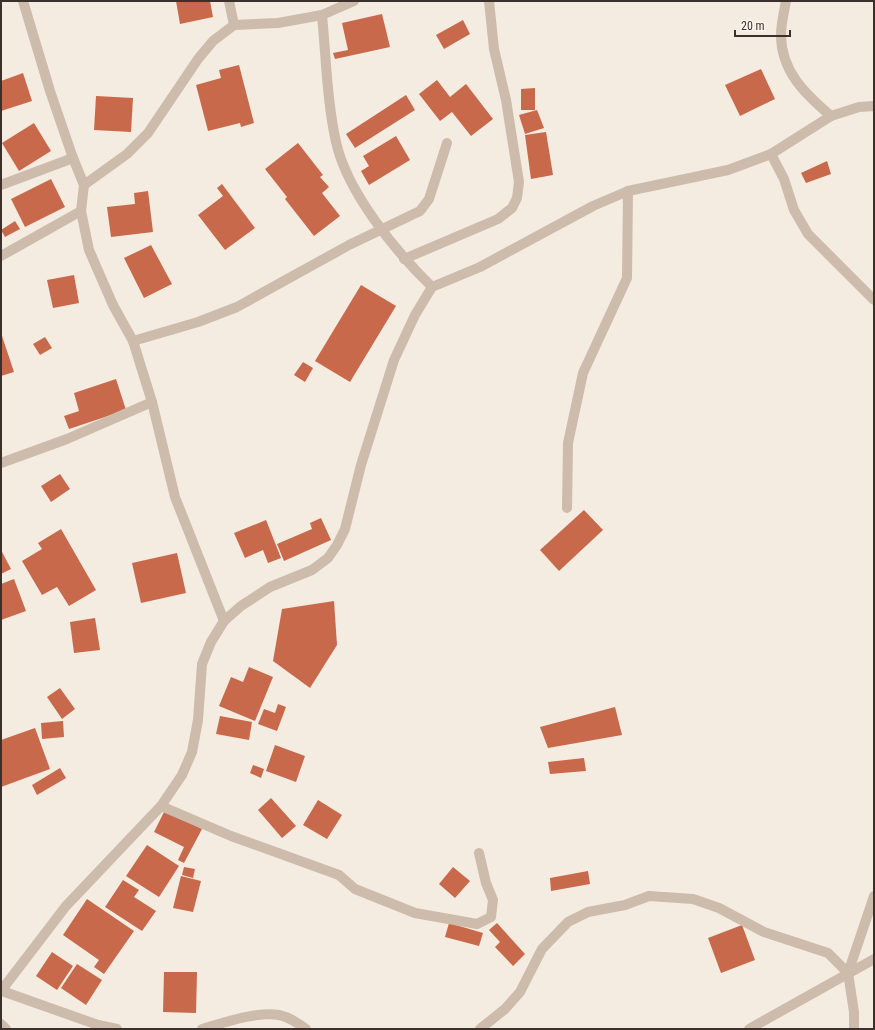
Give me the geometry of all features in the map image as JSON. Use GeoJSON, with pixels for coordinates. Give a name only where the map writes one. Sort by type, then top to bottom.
{"type":"FeatureCollection","features":[{"type":"Feature","properties":{"kind":"street"},"geometry":{"type":"LineString","coordinates":[[23,1],[73,158],[84,185],[81,211],[89,250],[113,305],[133,341],[152,402],[176,497],[224,621]]}},
{"type":"Feature","properties":{"kind":"street"},"geometry":{"type":"LineString","coordinates":[[228,1],[234,25]]}},
{"type":"Feature","properties":{"kind":"street"},"geometry":{"type":"LineString","coordinates":[[84,185],[127,154],[148,133],[198,59],[213,41],[234,25],[278,23],[322,15],[354,1]]}},
{"type":"Feature","properties":{"kind":"street"},"geometry":{"type":"LineString","coordinates":[[404,259],[498,219],[512,208],[517,198],[519,182],[506,100],[494,49],[489,1]]}},
{"type":"Feature","properties":{"kind":"street"},"geometry":{"type":"LineString","coordinates":[[786,1],[781,34],[782,51],[796,83],[812,100],[831,116]]}},
{"type":"Feature","properties":{"kind":"street"},"geometry":{"type":"LineString","coordinates":[[322,15],[331,108],[336,143],[344,169],[382,231],[404,259],[432,288]]}},
{"type":"Feature","properties":{"kind":"street"},"geometry":{"type":"LineString","coordinates":[[117,1029],[98,1025],[2,991],[66,906],[160,806],[182,775],[192,752],[198,720],[202,664],[211,642],[224,621],[241,606],[270,588],[312,570],[328,558],[338,545],[345,529],[361,465],[394,360],[414,315],[432,288],[480,267],[593,206],[628,191],[728,170],[771,154],[831,116],[859,106],[874,106]]}},
{"type":"Feature","properties":{"kind":"street"},"geometry":{"type":"LineString","coordinates":[[133,341],[198,322],[237,307],[331,254],[382,231],[420,211],[426,205],[447,143]]}},
{"type":"Feature","properties":{"kind":"street"},"geometry":{"type":"LineString","coordinates":[[771,154],[784,179],[794,210],[808,234],[874,300]]}},
{"type":"Feature","properties":{"kind":"street"},"geometry":{"type":"LineString","coordinates":[[1,185],[73,158]]}},
{"type":"Feature","properties":{"kind":"street"},"geometry":{"type":"LineString","coordinates":[[567,508],[568,443],[583,373],[627,278],[628,191]]}},
{"type":"Feature","properties":{"kind":"street"},"geometry":{"type":"LineString","coordinates":[[1,256],[81,211]]}},
{"type":"Feature","properties":{"kind":"street"},"geometry":{"type":"LineString","coordinates":[[1,463],[67,439],[152,402]]}},
{"type":"Feature","properties":{"kind":"street"},"geometry":{"type":"LineString","coordinates":[[160,806],[230,836],[339,876],[355,889],[415,913],[477,924],[491,917],[493,900],[486,883],[479,853]]}},
{"type":"Feature","properties":{"kind":"street"},"geometry":{"type":"LineString","coordinates":[[480,1029],[505,1009],[520,992],[542,949],[568,922],[588,912],[625,904],[649,896],[693,899],[719,908],[764,932],[828,953],[848,973]]}},
{"type":"Feature","properties":{"kind":"street"},"geometry":{"type":"LineString","coordinates":[[854,1029],[854,1012],[848,973],[874,896]]}},
{"type":"Feature","properties":{"kind":"street"},"geometry":{"type":"LineString","coordinates":[[749,1029],[874,959]]}},
{"type":"Feature","properties":{"kind":"street"},"geometry":{"type":"LineString","coordinates":[[202,1029],[246,1017],[278,1015],[292,1020],[306,1029]]}},
{"type":"Feature","properties":{"kind":"street"},"geometry":{"type":"LineString","coordinates":[[1,1024],[6,1029]]}},
{"type":"Feature","properties":{"kind":"building"},"geometry":{"type":"Polygon","coordinates":[[[176,1],[210,1],[213,17],[180,24],[176,1]]]}},
{"type":"Feature","properties":{"kind":"building"},"geometry":{"type":"Polygon","coordinates":[[[382,14],[390,47],[335,59],[333,53],[348,50],[342,23],[382,14]]]}},
{"type":"Feature","properties":{"kind":"building"},"geometry":{"type":"Polygon","coordinates":[[[463,20],[470,34],[444,49],[436,35],[463,20]]]}},
{"type":"Feature","properties":{"kind":"building"},"geometry":{"type":"Polygon","coordinates":[[[239,65],[254,123],[241,127],[240,123],[208,131],[196,85],[221,78],[219,70],[239,65]]]}},
{"type":"Feature","properties":{"kind":"building"},"geometry":{"type":"Polygon","coordinates":[[[761,69],[775,99],[740,116],[725,85],[761,69]]]}},
{"type":"Feature","properties":{"kind":"building"},"geometry":{"type":"Polygon","coordinates":[[[23,73],[32,101],[1,111],[1,81],[23,73]]]}},
{"type":"Feature","properties":{"kind":"building"},"geometry":{"type":"Polygon","coordinates":[[[437,80],[450,97],[466,84],[493,119],[471,136],[452,112],[440,121],[419,94],[437,80]]]}},
{"type":"Feature","properties":{"kind":"building"},"geometry":{"type":"Polygon","coordinates":[[[535,88],[535,110],[521,110],[521,89],[535,88]]]}},
{"type":"Feature","properties":{"kind":"building"},"geometry":{"type":"Polygon","coordinates":[[[406,95],[415,110],[355,148],[346,134],[406,95]]]}},
{"type":"Feature","properties":{"kind":"building"},"geometry":{"type":"Polygon","coordinates":[[[96,96],[133,98],[131,132],[94,130],[96,96]]]}},
{"type":"Feature","properties":{"kind":"building"},"geometry":{"type":"Polygon","coordinates":[[[537,110],[544,128],[525,134],[519,115],[537,110]]]}},
{"type":"Feature","properties":{"kind":"building"},"geometry":{"type":"Polygon","coordinates":[[[34,123],[51,151],[19,171],[2,143],[34,123]]]}},
{"type":"Feature","properties":{"kind":"building"},"geometry":{"type":"Polygon","coordinates":[[[546,132],[553,175],[531,179],[525,135],[546,132]]]}},
{"type":"Feature","properties":{"kind":"building"},"geometry":{"type":"Polygon","coordinates":[[[396,136],[410,160],[369,185],[361,171],[369,166],[363,156],[396,136]]]}},
{"type":"Feature","properties":{"kind":"building"},"geometry":{"type":"Polygon","coordinates":[[[298,143],[323,175],[320,177],[329,187],[322,193],[340,216],[314,236],[285,199],[287,197],[265,169],[298,143]]]}},
{"type":"Feature","properties":{"kind":"building"},"geometry":{"type":"Polygon","coordinates":[[[827,161],[831,174],[806,183],[801,173],[827,161]]]}},
{"type":"Feature","properties":{"kind":"building"},"geometry":{"type":"Polygon","coordinates":[[[51,179],[65,207],[25,227],[11,199],[51,179]]]}},
{"type":"Feature","properties":{"kind":"building"},"geometry":{"type":"Polygon","coordinates":[[[222,184],[255,228],[225,250],[198,215],[223,196],[217,188],[222,184]]]}},
{"type":"Feature","properties":{"kind":"building"},"geometry":{"type":"Polygon","coordinates":[[[148,191],[153,232],[111,237],[107,207],[135,204],[134,193],[148,191]]]}},
{"type":"Feature","properties":{"kind":"building"},"geometry":{"type":"Polygon","coordinates":[[[15,221],[20,229],[5,237],[1,230],[15,221]]]}},
{"type":"Feature","properties":{"kind":"building"},"geometry":{"type":"Polygon","coordinates":[[[151,245],[172,284],[144,298],[124,258],[151,245]]]}},
{"type":"Feature","properties":{"kind":"building"},"geometry":{"type":"Polygon","coordinates":[[[74,275],[79,303],[53,308],[47,280],[74,275]]]}},
{"type":"Feature","properties":{"kind":"building"},"geometry":{"type":"Polygon","coordinates":[[[361,285],[396,306],[350,382],[315,361],[361,285]]]}},
{"type":"Feature","properties":{"kind":"building"},"geometry":{"type":"Polygon","coordinates":[[[1,333],[14,372],[1,376],[1,333]]]}},
{"type":"Feature","properties":{"kind":"building"},"geometry":{"type":"Polygon","coordinates":[[[45,337],[52,348],[40,355],[33,344],[45,337]]]}},
{"type":"Feature","properties":{"kind":"building"},"geometry":{"type":"Polygon","coordinates":[[[303,362],[313,368],[305,382],[294,375],[303,362]]]}},
{"type":"Feature","properties":{"kind":"building"},"geometry":{"type":"Polygon","coordinates":[[[116,379],[126,410],[69,429],[64,416],[79,411],[74,393],[116,379]]]}},
{"type":"Feature","properties":{"kind":"building"},"geometry":{"type":"Polygon","coordinates":[[[60,474],[70,489],[51,502],[41,486],[60,474]]]}},
{"type":"Feature","properties":{"kind":"building"},"geometry":{"type":"Polygon","coordinates":[[[584,510],[603,530],[559,571],[540,550],[584,510]]]}},
{"type":"Feature","properties":{"kind":"building"},"geometry":{"type":"Polygon","coordinates":[[[321,518],[331,540],[284,561],[277,544],[312,529],[310,523],[321,518]]]}},
{"type":"Feature","properties":{"kind":"building"},"geometry":{"type":"Polygon","coordinates":[[[266,520],[281,558],[268,563],[263,550],[245,558],[234,533],[266,520]]]}},
{"type":"Feature","properties":{"kind":"building"},"geometry":{"type":"Polygon","coordinates":[[[61,529],[96,590],[69,606],[57,587],[42,595],[22,561],[42,549],[38,543],[61,529]]]}},
{"type":"Feature","properties":{"kind":"building"},"geometry":{"type":"Polygon","coordinates":[[[1,550],[11,569],[1,574],[1,550]]]}},
{"type":"Feature","properties":{"kind":"building"},"geometry":{"type":"Polygon","coordinates":[[[177,553],[186,593],[141,603],[132,563],[177,553]]]}},
{"type":"Feature","properties":{"kind":"building"},"geometry":{"type":"Polygon","coordinates":[[[14,579],[26,611],[1,620],[1,584],[14,579]]]}},
{"type":"Feature","properties":{"kind":"building"},"geometry":{"type":"Polygon","coordinates":[[[334,601],[337,645],[310,688],[273,661],[282,609],[334,601]]]}},
{"type":"Feature","properties":{"kind":"building"},"geometry":{"type":"Polygon","coordinates":[[[95,618],[100,650],[74,653],[70,622],[95,618]]]}},
{"type":"Feature","properties":{"kind":"building"},"geometry":{"type":"Polygon","coordinates":[[[249,667],[273,677],[255,721],[219,706],[231,677],[243,682],[249,667]]]}},
{"type":"Feature","properties":{"kind":"building"},"geometry":{"type":"Polygon","coordinates":[[[60,688],[75,709],[62,719],[47,697],[60,688]]]}},
{"type":"Feature","properties":{"kind":"building"},"geometry":{"type":"Polygon","coordinates":[[[278,704],[286,707],[277,731],[258,724],[264,709],[275,713],[278,704]]]}},
{"type":"Feature","properties":{"kind":"building"},"geometry":{"type":"Polygon","coordinates":[[[615,707],[622,735],[548,748],[540,727],[615,707]]]}},
{"type":"Feature","properties":{"kind":"building"},"geometry":{"type":"Polygon","coordinates":[[[220,716],[252,722],[249,740],[216,734],[220,716]]]}},
{"type":"Feature","properties":{"kind":"building"},"geometry":{"type":"Polygon","coordinates":[[[63,721],[64,737],[42,739],[41,723],[63,721]]]}},
{"type":"Feature","properties":{"kind":"building"},"geometry":{"type":"Polygon","coordinates":[[[35,728],[50,769],[1,787],[1,740],[35,728]]]}},
{"type":"Feature","properties":{"kind":"building"},"geometry":{"type":"Polygon","coordinates":[[[275,745],[305,756],[296,782],[266,771],[275,745]]]}},
{"type":"Feature","properties":{"kind":"building"},"geometry":{"type":"Polygon","coordinates":[[[584,758],[586,771],[550,774],[548,762],[584,758]]]}},
{"type":"Feature","properties":{"kind":"building"},"geometry":{"type":"Polygon","coordinates":[[[253,765],[264,769],[261,778],[250,773],[253,765]]]}},
{"type":"Feature","properties":{"kind":"building"},"geometry":{"type":"Polygon","coordinates":[[[60,768],[66,778],[37,795],[32,785],[60,768]]]}},
{"type":"Feature","properties":{"kind":"building"},"geometry":{"type":"Polygon","coordinates":[[[271,798],[296,826],[282,838],[258,810],[271,798]]]}},
{"type":"Feature","properties":{"kind":"building"},"geometry":{"type":"Polygon","coordinates":[[[318,800],[342,815],[327,839],[303,825],[318,800]]]}},
{"type":"Feature","properties":{"kind":"building"},"geometry":{"type":"Polygon","coordinates":[[[165,810],[202,829],[184,863],[178,860],[184,847],[154,832],[165,810]]]}},
{"type":"Feature","properties":{"kind":"building"},"geometry":{"type":"Polygon","coordinates":[[[147,845],[179,866],[159,897],[126,876],[147,845]]]}},
{"type":"Feature","properties":{"kind":"building"},"geometry":{"type":"Polygon","coordinates":[[[184,867],[195,869],[193,878],[182,875],[184,867]]]}},
{"type":"Feature","properties":{"kind":"building"},"geometry":{"type":"Polygon","coordinates":[[[453,867],[470,881],[455,898],[439,884],[453,867]]]}},
{"type":"Feature","properties":{"kind":"building"},"geometry":{"type":"Polygon","coordinates":[[[588,871],[590,884],[551,891],[550,878],[588,871]]]}},
{"type":"Feature","properties":{"kind":"building"},"geometry":{"type":"Polygon","coordinates":[[[181,876],[201,881],[193,912],[173,908],[181,876]]]}},
{"type":"Feature","properties":{"kind":"building"},"geometry":{"type":"Polygon","coordinates":[[[123,880],[139,890],[134,897],[156,911],[142,931],[105,907],[123,880]]]}},
{"type":"Feature","properties":{"kind":"building"},"geometry":{"type":"Polygon","coordinates":[[[87,899],[134,931],[104,974],[94,967],[99,960],[63,935],[87,899]]]}},
{"type":"Feature","properties":{"kind":"building"},"geometry":{"type":"Polygon","coordinates":[[[449,923],[483,933],[479,946],[445,937],[449,923]]]}},
{"type":"Feature","properties":{"kind":"building"},"geometry":{"type":"Polygon","coordinates":[[[497,923],[525,954],[513,966],[495,947],[500,942],[489,930],[497,923]]]}},
{"type":"Feature","properties":{"kind":"building"},"geometry":{"type":"Polygon","coordinates":[[[742,925],[755,960],[721,973],[708,938],[742,925]]]}},
{"type":"Feature","properties":{"kind":"building"},"geometry":{"type":"Polygon","coordinates":[[[52,952],[73,966],[57,990],[36,976],[52,952]]]}},
{"type":"Feature","properties":{"kind":"building"},"geometry":{"type":"Polygon","coordinates":[[[77,964],[102,980],[86,1005],[61,988],[77,964]]]}},
{"type":"Feature","properties":{"kind":"building"},"geometry":{"type":"Polygon","coordinates":[[[164,972],[197,972],[196,1013],[163,1012],[164,972]]]}}]}
